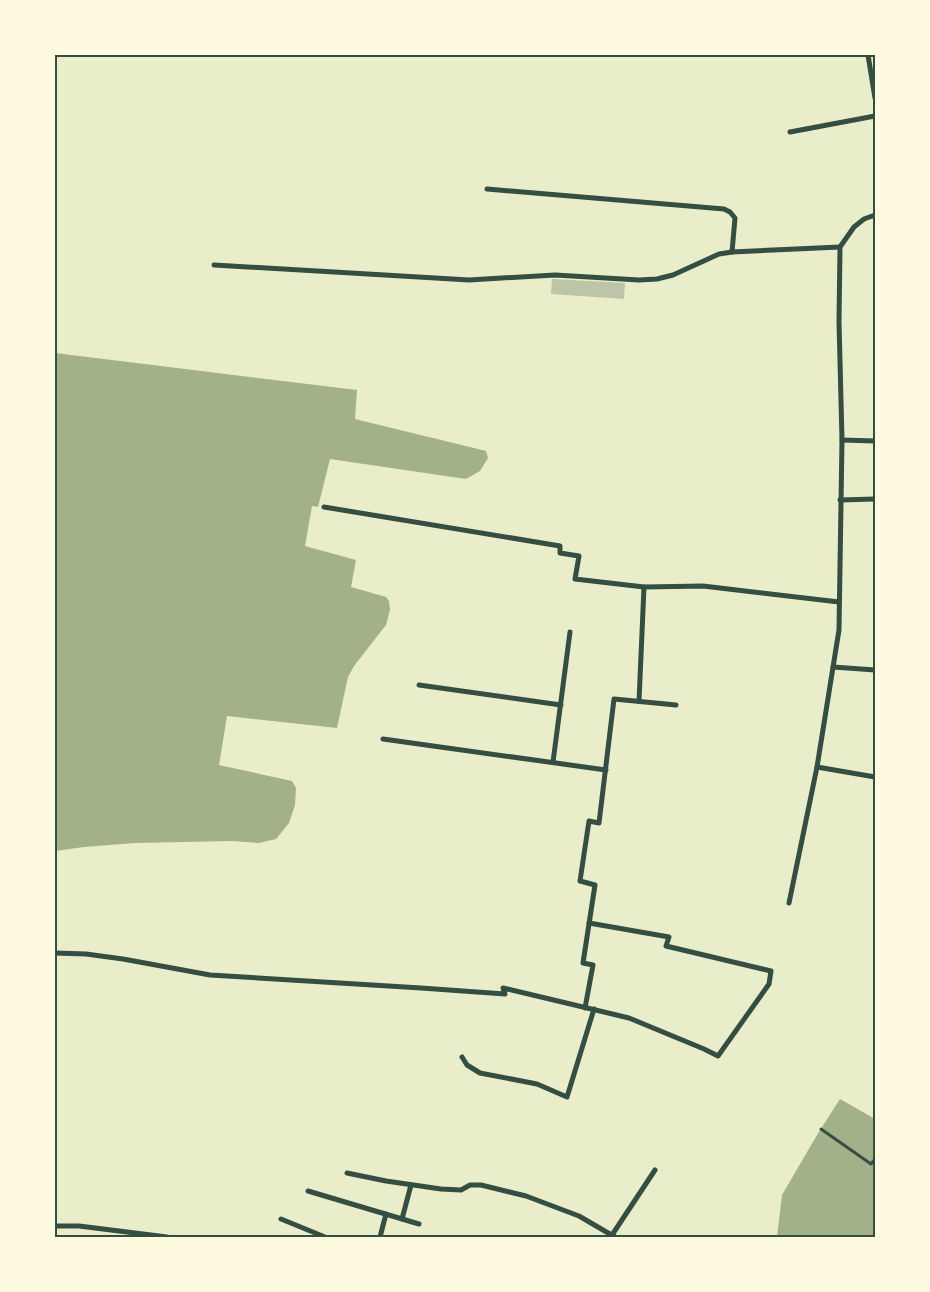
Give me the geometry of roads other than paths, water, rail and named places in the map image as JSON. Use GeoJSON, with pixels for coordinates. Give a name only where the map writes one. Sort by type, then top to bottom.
{"type":"FeatureCollection","features":[{"type":"Feature","properties":{"kind":"street"},"geometry":{"type":"LineString","coordinates":[[868,55],[875,98]]}},
{"type":"Feature","properties":{"kind":"street"},"geometry":{"type":"LineString","coordinates":[[790,132],[875,116]]}},
{"type":"Feature","properties":{"kind":"street"},"geometry":{"type":"LineString","coordinates":[[487,189],[724,209],[735,218],[732,252]]}},
{"type":"Feature","properties":{"kind":"street"},"geometry":{"type":"LineString","coordinates":[[789,903],[817,767],[839,630],[842,440],[839,322],[840,248],[854,227],[864,219],[875,215]]}},
{"type":"Feature","properties":{"kind":"street"},"geometry":{"type":"LineString","coordinates":[[214,265],[469,280],[555,275],[639,280],[673,276],[719,254],[840,248]]}},
{"type":"Feature","properties":{"kind":"street"},"geometry":{"type":"LineString","coordinates":[[842,440],[875,441]]}},
{"type":"Feature","properties":{"kind":"street"},"geometry":{"type":"LineString","coordinates":[[840,500],[875,499]]}},
{"type":"Feature","properties":{"kind":"street"},"geometry":{"type":"LineString","coordinates":[[324,507],[560,546],[560,553],[579,556],[575,579],[644,587],[703,586],[839,602]]}},
{"type":"Feature","properties":{"kind":"street"},"geometry":{"type":"LineString","coordinates":[[640,701],[644,587]]}},
{"type":"Feature","properties":{"kind":"street"},"geometry":{"type":"LineString","coordinates":[[553,762],[570,632]]}},
{"type":"Feature","properties":{"kind":"street"},"geometry":{"type":"LineString","coordinates":[[833,667],[875,670]]}},
{"type":"Feature","properties":{"kind":"street"},"geometry":{"type":"LineString","coordinates":[[419,684],[560,705]]}},
{"type":"Feature","properties":{"kind":"street"},"geometry":{"type":"LineString","coordinates":[[585,1008],[593,965],[583,963],[595,884],[580,881],[589,821],[599,823],[614,699],[676,704]]}},
{"type":"Feature","properties":{"kind":"street"},"geometry":{"type":"LineString","coordinates":[[383,739],[606,770]]}},
{"type":"Feature","properties":{"kind":"street"},"geometry":{"type":"LineString","coordinates":[[817,767],[875,777]]}},
{"type":"Feature","properties":{"kind":"street"},"geometry":{"type":"LineString","coordinates":[[55,953],[86,954],[123,959],[210,975],[505,994],[503,988],[629,1018],[704,1048],[718,1056],[770,984],[771,971],[666,946],[669,937],[589,923]]}},
{"type":"Feature","properties":{"kind":"street"},"geometry":{"type":"LineString","coordinates":[[462,1058],[467,1065],[480,1073],[537,1084],[567,1098],[594,1009]]}},
{"type":"Feature","properties":{"kind":"street"},"geometry":{"type":"LineString","coordinates":[[347,1173],[411,1185],[461,1190],[470,1184],[480,1185],[526,1196],[580,1216],[614,1236],[655,1170]]}},
{"type":"Feature","properties":{"kind":"street"},"geometry":{"type":"LineString","coordinates":[[402,1219],[411,1185]]}},
{"type":"Feature","properties":{"kind":"street"},"geometry":{"type":"LineString","coordinates":[[308,1191],[419,1224]]}},
{"type":"Feature","properties":{"kind":"street"},"geometry":{"type":"LineString","coordinates":[[380,1237],[386,1214]]}},
{"type":"Feature","properties":{"kind":"street"},"geometry":{"type":"LineString","coordinates":[[281,1219],[326,1237]]}},
{"type":"Feature","properties":{"kind":"street"},"geometry":{"type":"LineString","coordinates":[[55,1226],[79,1226],[167,1237]]}}]}
